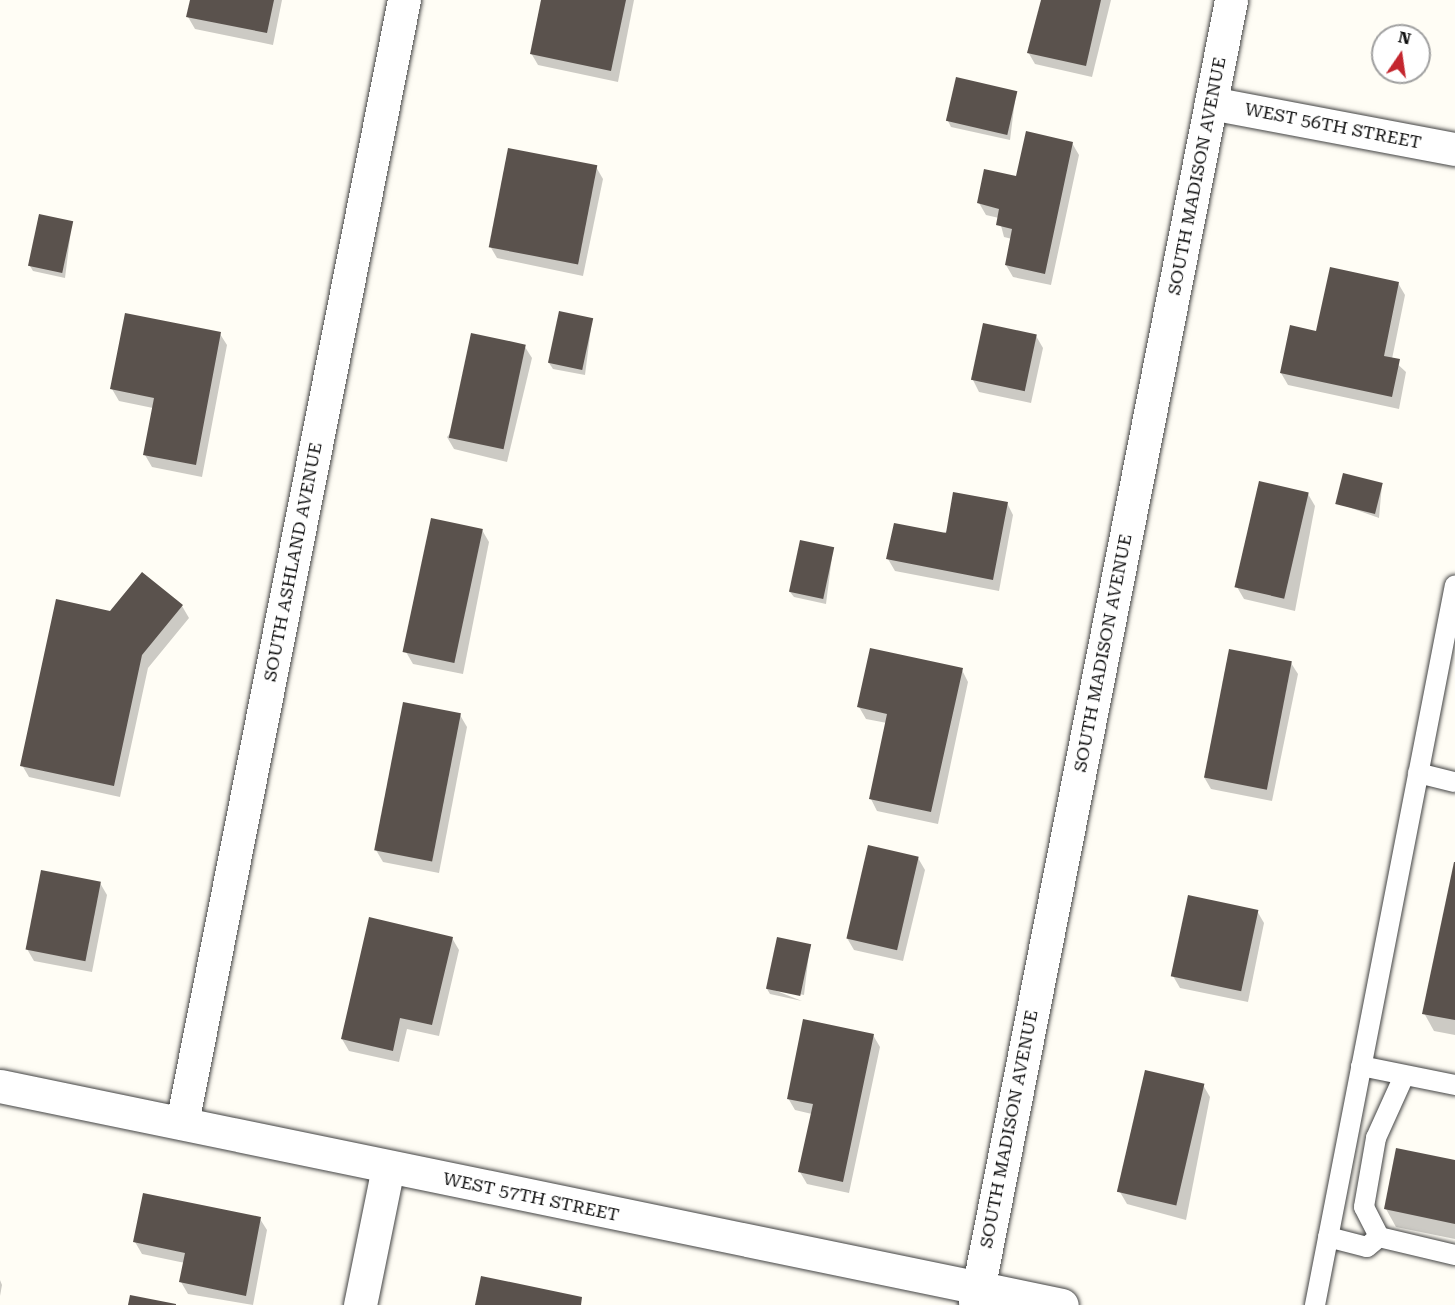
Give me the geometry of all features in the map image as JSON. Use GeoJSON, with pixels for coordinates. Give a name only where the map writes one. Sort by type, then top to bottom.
{"type":"FeatureCollection","features":[{"type":"Feature","properties":{"kind":"street","name":"SOUTH ASHLAND AVENUE"},"geometry":{"type":"LineString","coordinates":[[182,1123],[404,0]]}},
{"type":"Feature","properties":{"kind":"street","name":"SOUTH MADISON AVENUE"},"geometry":{"type":"LineString","coordinates":[[977,1297],[1231,0]]}},
{"type":"Feature","properties":{"kind":"street","name":"WEST 56TH STREET"},"geometry":{"type":"LineString","coordinates":[[1211,103],[1455,149]]}},
{"type":"Feature","properties":{"kind":"street","name":"WEST 57TH STREET"},"geometry":{"type":"LineString","coordinates":[[0,1086],[388,1167],[977,1297],[1062,1305]]}},
{"type":"Feature","properties":{"kind":"street"},"geometry":{"type":"LineString","coordinates":[[360,1305],[388,1167]]}},
{"type":"Feature","properties":{"kind":"lane"},"geometry":{"type":"LineString","coordinates":[[1315,1305],[1455,585]]}},
{"type":"Feature","properties":{"kind":"lane"},"geometry":{"type":"LineString","coordinates":[[1418,774],[1455,782]]}},
{"type":"Feature","properties":{"kind":"lane"},"geometry":{"type":"LineString","coordinates":[[1361,1066],[1455,1085]]}},
{"type":"Feature","properties":{"kind":"lane"},"geometry":{"type":"LineString","coordinates":[[1378,1237],[1364,1207],[1376,1138],[1404,1076]]}},
{"type":"Feature","properties":{"kind":"lane"},"geometry":{"type":"LineString","coordinates":[[1328,1237],[1367,1247],[1378,1237]]}},
{"type":"Feature","properties":{"kind":"lane"},"geometry":{"type":"LineString","coordinates":[[1378,1237],[1455,1255]]}},
{"type":"Feature","properties":{"kind":"building"},"geometry":{"type":"Polygon","coordinates":[[[190,0],[274,0],[267,33],[186,17],[190,0]]]}},
{"type":"Feature","properties":{"kind":"building"},"geometry":{"type":"Polygon","coordinates":[[[541,0],[626,0],[611,71],[530,54],[541,0]]]}},
{"type":"Feature","properties":{"kind":"building"},"geometry":{"type":"Polygon","coordinates":[[[1041,0],[1101,0],[1086,66],[1027,53],[1041,0]]]}},
{"type":"Feature","properties":{"kind":"building"},"geometry":{"type":"Polygon","coordinates":[[[956,77],[1017,91],[1007,135],[946,121],[956,77]]]}},
{"type":"Feature","properties":{"kind":"building"},"geometry":{"type":"Polygon","coordinates":[[[1026,131],[1073,142],[1045,274],[1005,265],[1012,229],[996,225],[999,209],[977,203],[984,169],[1016,176],[1026,131]]]}},
{"type":"Feature","properties":{"kind":"building"},"geometry":{"type":"Polygon","coordinates":[[[508,148],[597,165],[578,265],[489,247],[508,148]]]}},
{"type":"Feature","properties":{"kind":"building"},"geometry":{"type":"Polygon","coordinates":[[[39,214],[73,221],[62,273],[28,266],[39,214]]]}},
{"type":"Feature","properties":{"kind":"building"},"geometry":{"type":"Polygon","coordinates":[[[1330,267],[1399,282],[1384,356],[1400,359],[1392,397],[1280,373],[1290,325],[1316,331],[1330,267]]]}},
{"type":"Feature","properties":{"kind":"building"},"geometry":{"type":"Polygon","coordinates":[[[559,311],[593,318],[582,370],[548,363],[559,311]]]}},
{"type":"Feature","properties":{"kind":"building"},"geometry":{"type":"Polygon","coordinates":[[[125,313],[221,332],[196,465],[143,455],[154,398],[110,389],[125,313]]]}},
{"type":"Feature","properties":{"kind":"building"},"geometry":{"type":"Polygon","coordinates":[[[983,323],[1037,334],[1025,391],[971,380],[983,323]]]}},
{"type":"Feature","properties":{"kind":"building"},"geometry":{"type":"Polygon","coordinates":[[[471,333],[526,345],[504,449],[449,438],[471,333]]]}},
{"type":"Feature","properties":{"kind":"building"},"geometry":{"type":"Polygon","coordinates":[[[1343,473],[1383,483],[1375,514],[1335,504],[1343,473]]]}},
{"type":"Feature","properties":{"kind":"building"},"geometry":{"type":"Polygon","coordinates":[[[1259,481],[1309,492],[1284,599],[1234,587],[1259,481]]]}},
{"type":"Feature","properties":{"kind":"building"},"geometry":{"type":"Polygon","coordinates":[[[953,492],[1008,502],[993,580],[886,559],[894,523],[946,533],[953,492]]]}},
{"type":"Feature","properties":{"kind":"building"},"geometry":{"type":"Polygon","coordinates":[[[431,518],[483,529],[454,663],[403,652],[431,518]]]}},
{"type":"Feature","properties":{"kind":"building"},"geometry":{"type":"Polygon","coordinates":[[[800,540],[834,547],[823,599],[789,592],[800,540]]]}},
{"type":"Feature","properties":{"kind":"building"},"geometry":{"type":"Polygon","coordinates":[[[142,572],[183,605],[142,655],[114,786],[20,766],[56,599],[110,611],[142,572]]]}},
{"type":"Feature","properties":{"kind":"building"},"geometry":{"type":"Polygon","coordinates":[[[870,648],[963,668],[931,812],[869,799],[887,714],[857,707],[870,648]]]}},
{"type":"Feature","properties":{"kind":"building"},"geometry":{"type":"Polygon","coordinates":[[[1229,649],[1292,661],[1267,790],[1204,778],[1229,649]]]}},
{"type":"Feature","properties":{"kind":"building"},"geometry":{"type":"Polygon","coordinates":[[[403,702],[461,713],[432,861],[374,850],[403,702]]]}},
{"type":"Feature","properties":{"kind":"building"},"geometry":{"type":"Polygon","coordinates":[[[868,845],[919,857],[897,950],[846,939],[868,845]]]}},
{"type":"Feature","properties":{"kind":"building"},"geometry":{"type":"Polygon","coordinates":[[[1455,862],[1455,1020],[1422,1014],[1455,862]]]}},
{"type":"Feature","properties":{"kind":"building"},"geometry":{"type":"Polygon","coordinates":[[[41,870],[101,882],[85,961],[26,950],[41,870]]]}},
{"type":"Feature","properties":{"kind":"building"},"geometry":{"type":"Polygon","coordinates":[[[1188,895],[1258,910],[1241,991],[1171,976],[1188,895]]]}},
{"type":"Feature","properties":{"kind":"building"},"geometry":{"type":"Polygon","coordinates":[[[369,917],[453,937],[432,1025],[400,1018],[393,1051],[341,1039],[369,917]]]}},
{"type":"Feature","properties":{"kind":"building"},"geometry":{"type":"Polygon","coordinates":[[[777,937],[811,944],[800,996],[766,989],[777,937]]]}},
{"type":"Feature","properties":{"kind":"building"},"geometry":{"type":"Polygon","coordinates":[[[803,1019],[874,1034],[843,1182],[798,1172],[813,1104],[787,1099],[803,1019]]]}},
{"type":"Feature","properties":{"kind":"building"},"geometry":{"type":"Polygon","coordinates":[[[1145,1070],[1204,1084],[1176,1206],[1117,1192],[1145,1070]]]}},
{"type":"Feature","properties":{"kind":"building"},"geometry":{"type":"Polygon","coordinates":[[[1396,1148],[1455,1160],[1455,1224],[1384,1209],[1396,1148]]]}},
{"type":"Feature","properties":{"kind":"building"},"geometry":{"type":"Polygon","coordinates":[[[143,1193],[261,1217],[246,1296],[179,1282],[185,1253],[133,1242],[143,1193]]]}},
{"type":"Feature","properties":{"kind":"building"},"geometry":{"type":"Polygon","coordinates":[[[481,1276],[582,1297],[581,1305],[475,1305],[481,1276]]]}},
{"type":"Feature","properties":{"kind":"building"},"geometry":{"type":"Polygon","coordinates":[[[130,1295],[176,1304],[176,1305],[128,1305],[130,1295]]]}}]}
